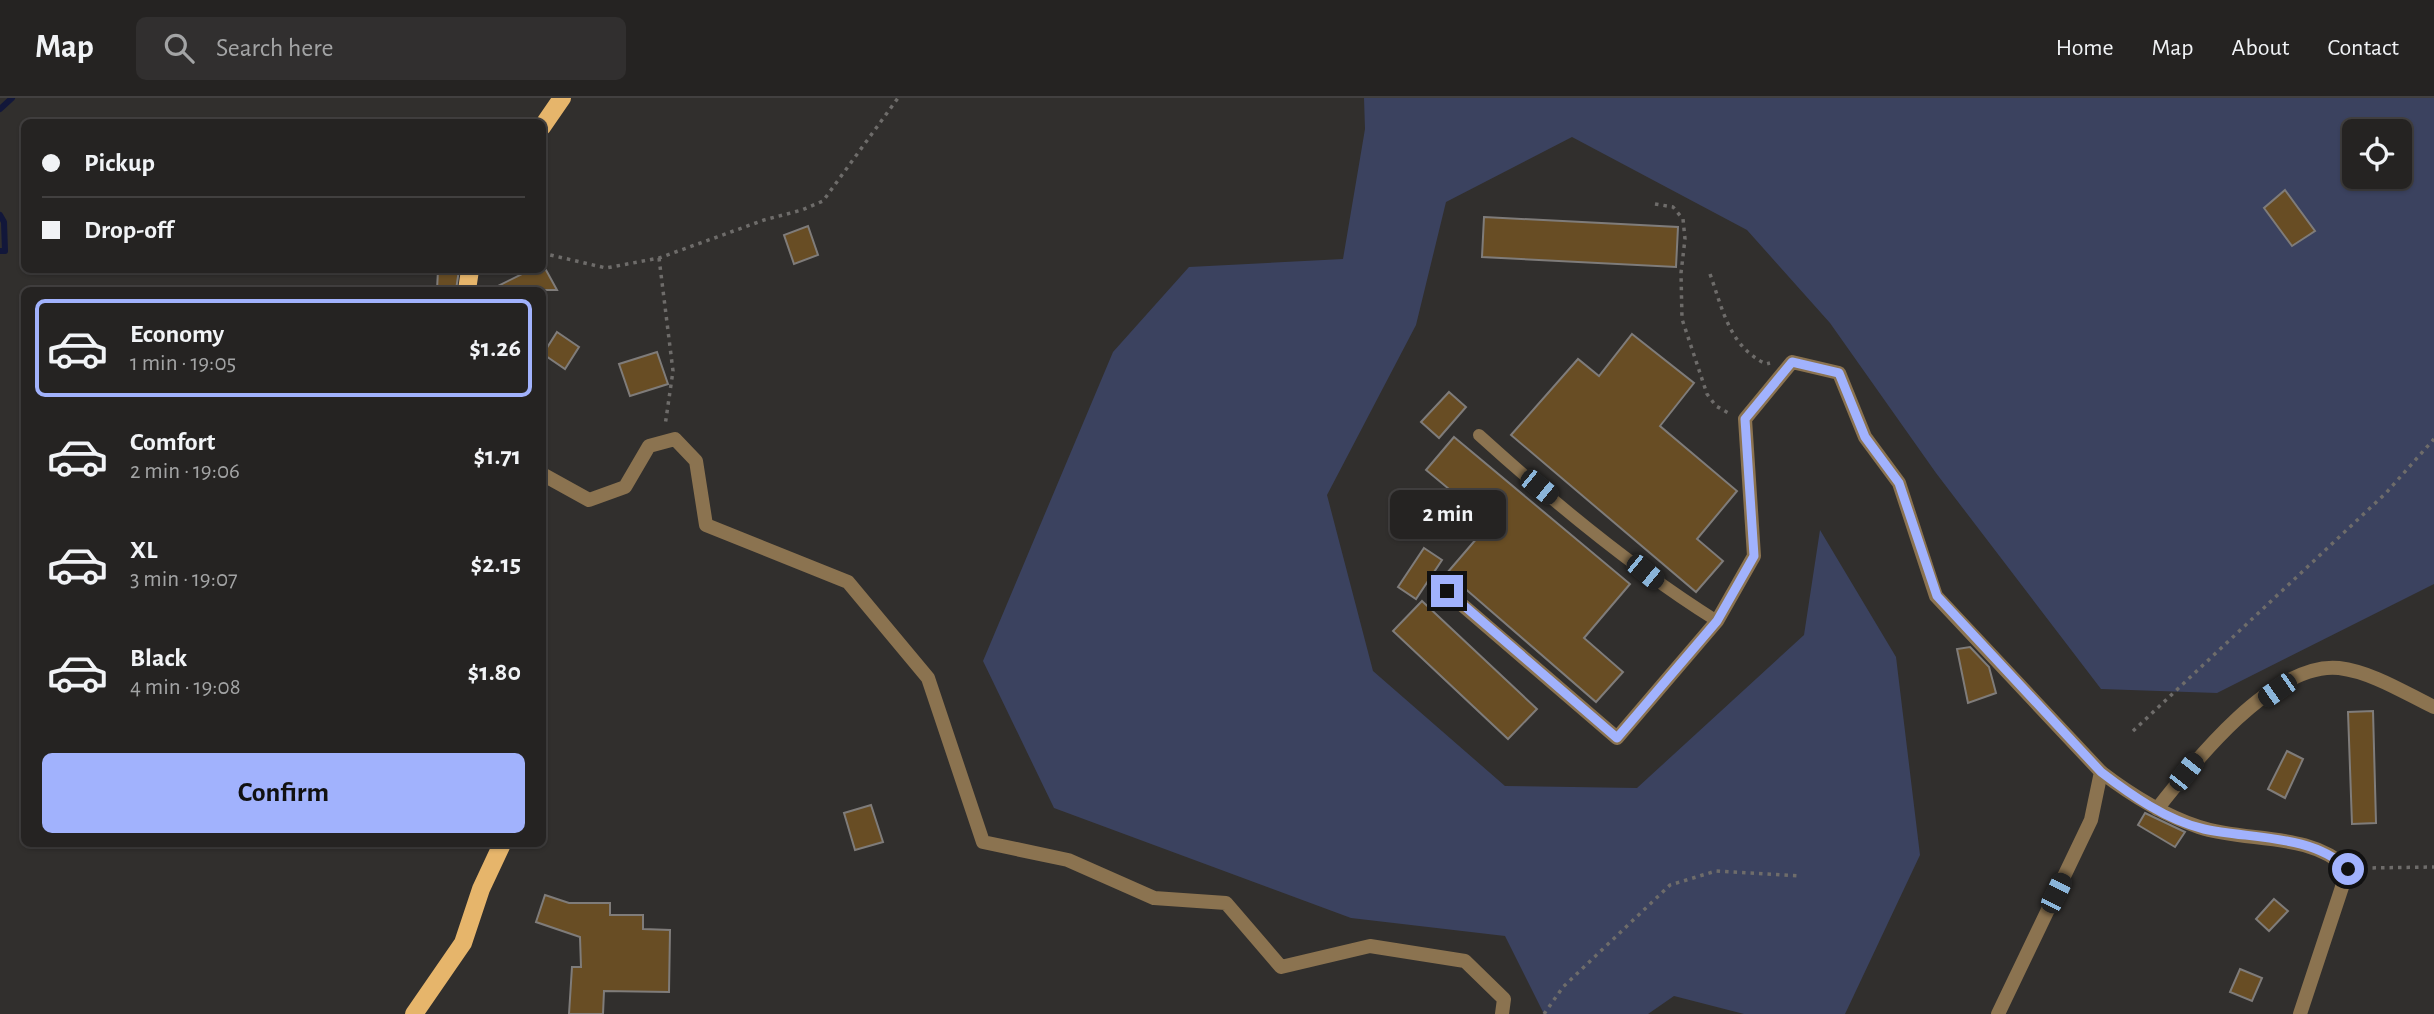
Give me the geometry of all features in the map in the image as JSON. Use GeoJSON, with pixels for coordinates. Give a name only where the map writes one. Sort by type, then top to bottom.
{"type":"FeatureCollection","features":[{"type":"Feature","properties":{"kind":"main road"},"geometry":{"type":"LineString","coordinates":[[546,121],[562,98]]}},
{"type":"Feature","properties":{"kind":"main road"},"geometry":{"type":"LineString","coordinates":[[414,1014],[463,943],[481,889],[501,847]]}},
{"type":"Feature","properties":{"kind":"street"},"geometry":{"type":"LineString","coordinates":[[1447,591],[1617,738],[1717,621],[1754,556],[1745,419],[1792,362],[1839,373],[1865,437],[1899,483],[1937,596],[2101,772],[2127,792],[2157,809],[2202,828],[2295,843],[2338,859],[2348,869],[2301,1014]]}},
{"type":"Feature","properties":{"kind":"street"},"geometry":{"type":"LineString","coordinates":[[546,476],[589,500],[625,487],[649,446],[675,439],[695,461],[706,526],[848,582],[928,678],[983,842],[1068,860],[1154,898],[1226,903],[1281,967],[1370,946],[1465,961],[1504,999],[1502,1014]]}},
{"type":"Feature","properties":{"kind":"street"},"geometry":{"type":"LineString","coordinates":[[2157,809],[2210,745],[2262,700],[2292,679],[2318,668],[2360,673],[2434,707]]}},
{"type":"Feature","properties":{"kind":"street"},"geometry":{"type":"LineString","coordinates":[[1998,1014],[2091,820],[2101,772]]}},
{"type":"Feature","properties":{"kind":"lane"},"geometry":{"type":"LineString","coordinates":[[1479,435],[1518,470],[1666,589],[1717,621]]}},
{"type":"Feature","properties":{"kind":"path"},"geometry":{"type":"LineString","coordinates":[[546,254],[606,268],[659,258],[823,201],[898,98]]}},
{"type":"Feature","properties":{"kind":"path"},"geometry":{"type":"LineString","coordinates":[[1654,204],[1673,207],[1683,219],[1685,239],[1681,273],[1682,319],[1707,394],[1716,407],[1745,419]]}},
{"type":"Feature","properties":{"kind":"path"},"geometry":{"type":"LineString","coordinates":[[659,258],[673,371],[662,443]]}},
{"type":"Feature","properties":{"kind":"path"},"geometry":{"type":"LineString","coordinates":[[1710,274],[1734,337],[1747,355],[1766,364],[1785,359],[1792,362]]}},
{"type":"Feature","properties":{"kind":"path"},"geometry":{"type":"LineString","coordinates":[[2133,731],[2386,493],[2434,439]]}},
{"type":"Feature","properties":{"kind":"path"},"geometry":{"type":"LineString","coordinates":[[2348,869],[2434,867]]}},
{"type":"Feature","properties":{"kind":"path"},"geometry":{"type":"LineString","coordinates":[[1544,1014],[1563,987],[1670,886],[1716,871],[1801,876]]}},
{"type":"Feature","properties":{"kind":"shaded area"},"geometry":{"type":"Polygon","coordinates":[[[1364,98],[2434,98],[2434,584],[2217,693],[2101,689],[1936,473],[1830,323],[1747,230],[1572,137],[1446,202],[1416,325],[1327,495],[1373,671],[1505,786],[1637,788],[1804,635],[1820,530],[1896,657],[1920,855],[1845,1014],[1744,1014],[1674,996],[1648,1014],[1544,1014],[1505,936],[1351,918],[1054,808],[983,661],[1113,352],[1189,267],[1343,259],[1365,129],[1364,98]]]}},
{"type":"Feature","properties":{"kind":"building"},"geometry":{"type":"Polygon","coordinates":[[[2285,190],[2315,231],[2292,246],[2264,208],[2285,190]]]}},
{"type":"Feature","properties":{"kind":"building"},"geometry":{"type":"Polygon","coordinates":[[[1484,217],[1678,227],[1676,267],[1482,257],[1484,217]]]}},
{"type":"Feature","properties":{"kind":"building"},"geometry":{"type":"Polygon","coordinates":[[[808,226],[818,255],[794,264],[784,235],[808,226]]]}},
{"type":"Feature","properties":{"kind":"building"},"geometry":{"type":"Polygon","coordinates":[[[546,270],[557,290],[546,290],[546,287],[496,287],[524,273],[546,273],[546,270]]]}},
{"type":"Feature","properties":{"kind":"building"},"geometry":{"type":"Polygon","coordinates":[[[438,273],[459,273],[456,287],[437,287],[438,273]]]}},
{"type":"Feature","properties":{"kind":"building"},"geometry":{"type":"Polygon","coordinates":[[[557,332],[579,347],[565,369],[546,356],[546,349],[557,332]]]}},
{"type":"Feature","properties":{"kind":"building"},"geometry":{"type":"Polygon","coordinates":[[[1632,334],[1694,383],[1660,426],[1737,491],[1697,539],[1723,561],[1696,592],[1511,435],[1578,359],[1599,376],[1632,334]]]}},
{"type":"Feature","properties":{"kind":"building"},"geometry":{"type":"Polygon","coordinates":[[[657,352],[668,384],[630,396],[619,364],[657,352]]]}},
{"type":"Feature","properties":{"kind":"building"},"geometry":{"type":"Polygon","coordinates":[[[1449,392],[1466,407],[1439,438],[1421,422],[1449,392]]]}},
{"type":"Feature","properties":{"kind":"building"},"geometry":{"type":"Polygon","coordinates":[[[1454,437],[1630,584],[1584,638],[1623,672],[1596,702],[1447,573],[1490,523],[1426,470],[1454,437]]]}},
{"type":"Feature","properties":{"kind":"building"},"geometry":{"type":"Polygon","coordinates":[[[1424,548],[1442,560],[1416,599],[1398,587],[1424,548]]]}},
{"type":"Feature","properties":{"kind":"building"},"geometry":{"type":"Polygon","coordinates":[[[1422,601],[1537,709],[1508,739],[1393,631],[1422,601]]]}},
{"type":"Feature","properties":{"kind":"building"},"geometry":{"type":"Polygon","coordinates":[[[1970,647],[1989,667],[1996,693],[1968,703],[1957,649],[1970,647]]]}},
{"type":"Feature","properties":{"kind":"building"},"geometry":{"type":"Polygon","coordinates":[[[2373,711],[2376,823],[2352,824],[2348,712],[2373,711]]]}},
{"type":"Feature","properties":{"kind":"building"},"geometry":{"type":"Polygon","coordinates":[[[2287,751],[2303,759],[2285,798],[2268,789],[2287,751]]]}},
{"type":"Feature","properties":{"kind":"building"},"geometry":{"type":"Polygon","coordinates":[[[871,805],[883,842],[855,850],[844,813],[871,805]]]}},
{"type":"Feature","properties":{"kind":"building"},"geometry":{"type":"Polygon","coordinates":[[[2145,813],[2185,832],[2175,847],[2138,825],[2145,813]]]}},
{"type":"Feature","properties":{"kind":"building"},"geometry":{"type":"Polygon","coordinates":[[[545,895],[569,903],[610,903],[610,915],[643,915],[643,929],[670,930],[669,992],[604,991],[603,1014],[569,1014],[572,967],[581,967],[580,937],[536,922],[545,895]]]}},
{"type":"Feature","properties":{"kind":"building"},"geometry":{"type":"Polygon","coordinates":[[[2274,899],[2288,911],[2269,931],[2256,919],[2274,899]]]}},
{"type":"Feature","properties":{"kind":"building"},"geometry":{"type":"Polygon","coordinates":[[[2240,969],[2262,978],[2252,1001],[2230,992],[2240,969]]]}},
{"type":"Feature","properties":{"kind":"waterway"},"geometry":{"type":"LineString","coordinates":[[0,109],[12,98]]}},
{"type":"Feature","properties":{"kind":"waterway"},"geometry":{"type":"LineString","coordinates":[[0,215],[4,222],[5,251],[0,251]]}},
{"type":"Feature","properties":{"kind":"route"},"geometry":{"type":"LineString","coordinates":[[1447,591],[1617,738],[1717,621],[1754,556],[1745,419],[1792,362],[1839,373],[1865,437],[1899,483],[1937,596],[2101,772],[2127,792],[2169,816],[2202,828],[2295,843],[2338,859],[2348,869]]}}]}
